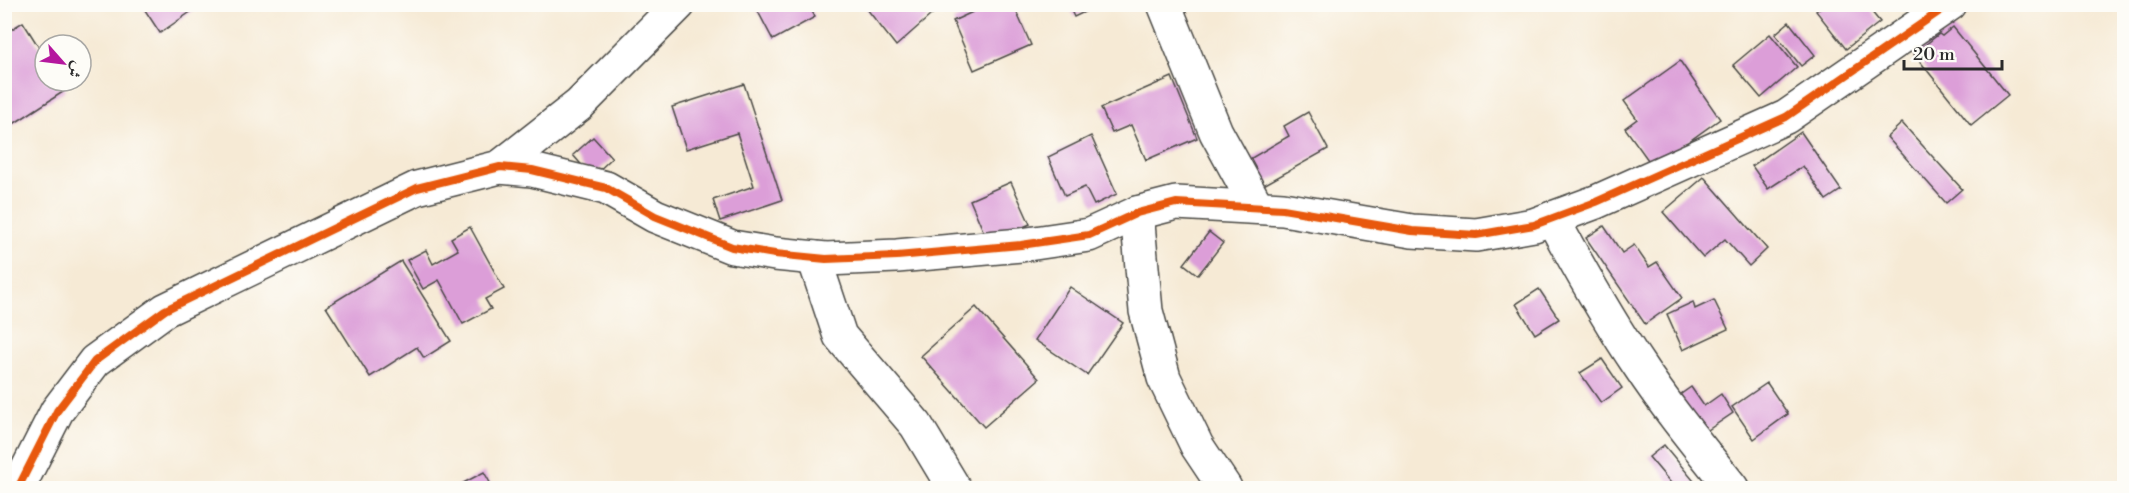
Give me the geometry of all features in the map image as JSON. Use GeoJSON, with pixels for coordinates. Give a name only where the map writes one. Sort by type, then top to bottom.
{"type":"FeatureCollection","features":[{"type":"Feature","properties":{"kind":"street"},"geometry":{"type":"LineString","coordinates":[[500,167],[579,105],[679,4]]}},
{"type":"Feature","properties":{"kind":"street"},"geometry":{"type":"LineString","coordinates":[[1164,4],[1216,132],[1257,207]]}},
{"type":"Feature","properties":{"kind":"street"},"geometry":{"type":"LineString","coordinates":[[18,489],[57,411],[95,362],[165,310],[417,188],[500,167],[532,170],[606,188],[656,216],[732,247],[814,258],[897,256],[1021,245],[1089,235],[1137,213],[1176,202],[1283,208],[1412,231],[1476,235],[1534,225],[1596,202],[1786,117],[1950,4]]}},
{"type":"Feature","properties":{"kind":"street"},"geometry":{"type":"LineString","coordinates":[[1137,213],[1146,311],[1164,378],[1197,447],[1225,489]]}},
{"type":"Feature","properties":{"kind":"street"},"geometry":{"type":"LineString","coordinates":[[1552,218],[1593,293],[1639,365],[1689,435],[1732,489]]}},
{"type":"Feature","properties":{"kind":"street"},"geometry":{"type":"LineString","coordinates":[[814,258],[840,336],[916,425],[954,489]]}},
{"type":"Feature","properties":{"kind":"building"},"geometry":{"type":"Polygon","coordinates":[[[141,4],[202,4],[160,33],[141,4]]]}},
{"type":"Feature","properties":{"kind":"building"},"geometry":{"type":"Polygon","coordinates":[[[754,4],[808,4],[815,17],[773,40],[754,4]]]}},
{"type":"Feature","properties":{"kind":"building"},"geometry":{"type":"Polygon","coordinates":[[[863,4],[936,4],[939,8],[896,46],[863,4]]]}},
{"type":"Feature","properties":{"kind":"building"},"geometry":{"type":"Polygon","coordinates":[[[990,4],[1013,4],[1031,45],[974,70],[953,21],[990,4]]]}},
{"type":"Feature","properties":{"kind":"building"},"geometry":{"type":"Polygon","coordinates":[[[1068,4],[1101,4],[1074,17],[1068,4]]]}},
{"type":"Feature","properties":{"kind":"building"},"geometry":{"type":"Polygon","coordinates":[[[1824,5],[1866,5],[1880,22],[1846,49],[1816,11],[1824,5]]]}},
{"type":"Feature","properties":{"kind":"building"},"geometry":{"type":"Polygon","coordinates":[[[23,22],[33,38],[33,93],[61,93],[4,130],[4,34],[23,22]]]}},
{"type":"Feature","properties":{"kind":"building"},"geometry":{"type":"Polygon","coordinates":[[[1789,22],[1815,55],[1801,66],[1775,34],[1789,22]]]}},
{"type":"Feature","properties":{"kind":"building"},"geometry":{"type":"Polygon","coordinates":[[[1953,27],[2008,95],[1971,125],[1914,54],[1939,34],[1942,36],[1953,27]]]}},
{"type":"Feature","properties":{"kind":"building"},"geometry":{"type":"Polygon","coordinates":[[[1770,34],[1797,67],[1761,98],[1733,65],[1770,34]]]}},
{"type":"Feature","properties":{"kind":"building"},"geometry":{"type":"Polygon","coordinates":[[[1680,61],[1720,119],[1653,167],[1625,128],[1637,119],[1624,101],[1680,61]]]}},
{"type":"Feature","properties":{"kind":"building"},"geometry":{"type":"Polygon","coordinates":[[[1172,77],[1197,138],[1146,160],[1131,125],[1112,133],[1101,108],[1172,77]]]}},
{"type":"Feature","properties":{"kind":"building"},"geometry":{"type":"Polygon","coordinates":[[[744,84],[782,200],[720,221],[713,200],[754,186],[737,133],[686,149],[672,107],[744,84]]]}},
{"type":"Feature","properties":{"kind":"building"},"geometry":{"type":"Polygon","coordinates":[[[1308,112],[1328,149],[1262,186],[1248,160],[1289,136],[1284,126],[1308,112]]]}},
{"type":"Feature","properties":{"kind":"building"},"geometry":{"type":"Polygon","coordinates":[[[1902,123],[1962,189],[1946,203],[1887,137],[1902,123]]]}},
{"type":"Feature","properties":{"kind":"building"},"geometry":{"type":"Polygon","coordinates":[[[1801,132],[1841,190],[1826,200],[1803,166],[1768,189],[1752,166],[1801,132]]]}},
{"type":"Feature","properties":{"kind":"building"},"geometry":{"type":"Polygon","coordinates":[[[1091,136],[1117,194],[1094,205],[1085,187],[1065,196],[1048,157],[1091,136]]]}},
{"type":"Feature","properties":{"kind":"building"},"geometry":{"type":"Polygon","coordinates":[[[593,137],[612,158],[592,177],[573,155],[593,137]]]}},
{"type":"Feature","properties":{"kind":"building"},"geometry":{"type":"Polygon","coordinates":[[[1704,177],[1767,249],[1749,266],[1725,239],[1703,258],[1663,212],[1704,177]]]}},
{"type":"Feature","properties":{"kind":"building"},"geometry":{"type":"Polygon","coordinates":[[[1011,182],[1030,224],[988,242],[970,200],[1011,182]]]}},
{"type":"Feature","properties":{"kind":"building"},"geometry":{"type":"Polygon","coordinates":[[[1604,226],[1622,253],[1634,245],[1649,267],[1657,262],[1682,298],[1645,324],[1586,238],[1604,226]]]}},
{"type":"Feature","properties":{"kind":"building"},"geometry":{"type":"Polygon","coordinates":[[[470,227],[504,289],[485,299],[491,309],[463,324],[439,280],[423,289],[407,260],[426,250],[433,264],[458,250],[451,238],[470,227]]]}},
{"type":"Feature","properties":{"kind":"building"},"geometry":{"type":"Polygon","coordinates":[[[1209,232],[1223,243],[1198,275],[1184,264],[1209,232]]]}},
{"type":"Feature","properties":{"kind":"building"},"geometry":{"type":"Polygon","coordinates":[[[401,261],[451,341],[424,358],[417,347],[370,377],[326,307],[401,261]]]}},
{"type":"Feature","properties":{"kind":"building"},"geometry":{"type":"Polygon","coordinates":[[[1070,287],[1123,323],[1087,375],[1035,340],[1070,287]]]}},
{"type":"Feature","properties":{"kind":"building"},"geometry":{"type":"Polygon","coordinates":[[[1539,289],[1559,319],[1535,334],[1516,304],[1539,289]]]}},
{"type":"Feature","properties":{"kind":"building"},"geometry":{"type":"Polygon","coordinates":[[[1714,300],[1728,329],[1683,350],[1667,314],[1693,302],[1695,309],[1714,300]]]}},
{"type":"Feature","properties":{"kind":"building"},"geometry":{"type":"Polygon","coordinates":[[[976,307],[1039,379],[984,427],[921,356],[976,307]]]}},
{"type":"Feature","properties":{"kind":"building"},"geometry":{"type":"Polygon","coordinates":[[[1602,359],[1622,388],[1601,403],[1580,373],[1602,359]]]}},
{"type":"Feature","properties":{"kind":"building"},"geometry":{"type":"Polygon","coordinates":[[[1767,383],[1788,414],[1754,439],[1732,407],[1767,383]]]}},
{"type":"Feature","properties":{"kind":"building"},"geometry":{"type":"Polygon","coordinates":[[[1691,387],[1704,406],[1721,394],[1733,413],[1699,436],[1674,399],[1691,387]]]}},
{"type":"Feature","properties":{"kind":"building"},"geometry":{"type":"Polygon","coordinates":[[[1664,445],[1698,486],[1675,488],[1649,457],[1664,445]]]}},
{"type":"Feature","properties":{"kind":"building"},"geometry":{"type":"Polygon","coordinates":[[[484,472],[493,488],[454,488],[484,472]]]}},
{"type":"Feature","properties":{"kind":"cycle path"},"geometry":{"type":"LineString","coordinates":[[18,488],[57,411],[95,361],[165,310],[417,188],[500,167],[532,170],[606,188],[655,216],[732,247],[826,259],[897,256],[1021,245],[1089,235],[1137,213],[1176,203],[1283,209],[1412,231],[1476,235],[1534,225],[1596,202],[1786,117],[1950,4]]}}]}
